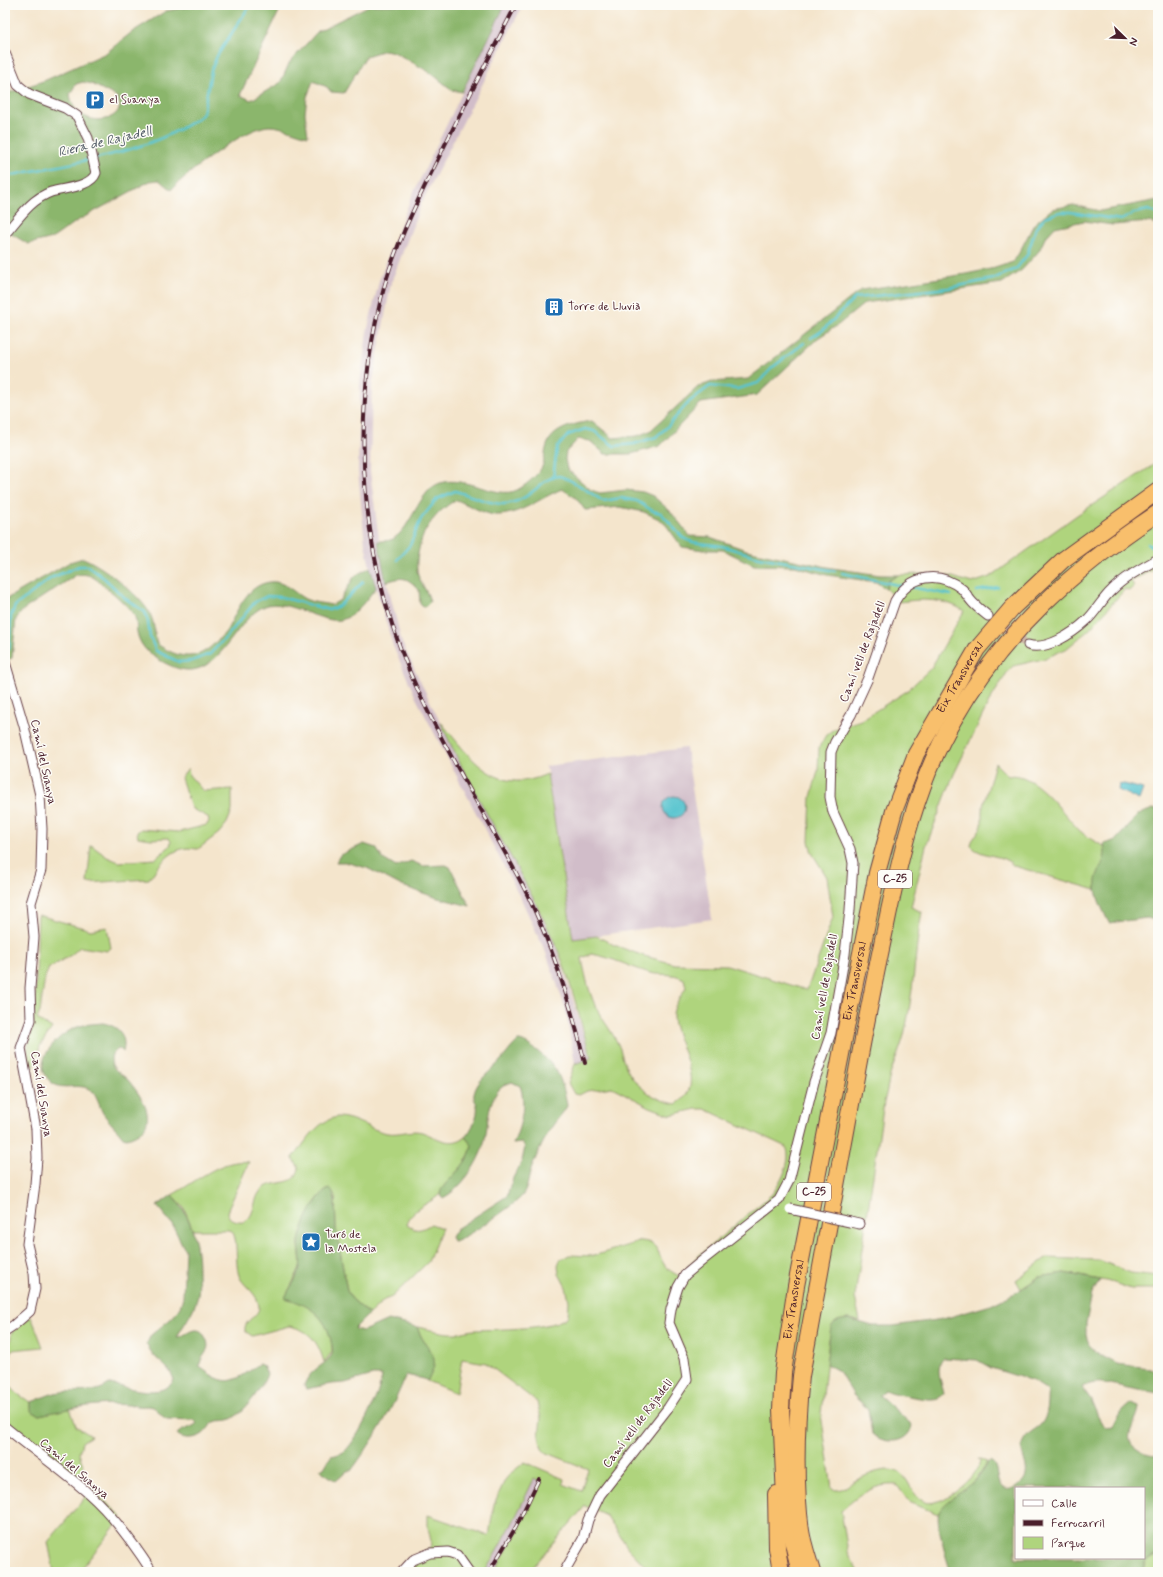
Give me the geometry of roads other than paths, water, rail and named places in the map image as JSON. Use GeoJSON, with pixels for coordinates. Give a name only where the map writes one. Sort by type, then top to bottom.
{"type":"FeatureCollection","features":[{"type":"Feature","properties":{"kind":"highway","name":"Eix Transversal"},"geometry":{"type":"LineString","coordinates":[[800,1572],[785,1499],[781,1409],[783,1373],[796,1286],[877,873],[894,811],[916,754],[977,649],[1012,608],[1064,558],[1158,491]]}},
{"type":"Feature","properties":{"kind":"highway","name":"Eix Transversal"},"geometry":{"type":"LineString","coordinates":[[812,1572],[801,1532],[796,1454],[797,1413],[801,1376],[868,1014],[896,876],[912,815],[932,762],[954,718],[993,659],[1027,620],[1076,572],[1158,513]]}},
{"type":"Feature","properties":{"kind":"highway"},"geometry":{"type":"LineString","coordinates":[[781,1409],[775,1445],[777,1548],[781,1572]]}},
{"type":"Feature","properties":{"kind":"highway"},"geometry":{"type":"LineString","coordinates":[[801,1532],[815,1572]]}},
{"type":"Feature","properties":{"kind":"street"},"geometry":{"type":"LineString","coordinates":[[5,53],[18,85],[29,94],[65,108],[77,116],[88,138],[95,173],[85,183],[49,193],[26,208],[5,234]]}},
{"type":"Feature","properties":{"kind":"street"},"geometry":{"type":"LineString","coordinates":[[1028,645],[1036,647],[1061,638],[1086,621],[1111,590],[1133,574],[1158,559]]}},
{"type":"Feature","properties":{"kind":"street","name":"Camí vell de Rajadell"},"geometry":{"type":"LineString","coordinates":[[564,1572],[583,1539],[588,1520],[600,1496],[668,1408],[687,1379],[684,1358],[669,1324],[671,1308],[678,1287],[685,1275],[777,1202],[789,1181],[814,1082],[831,1033],[840,984],[850,910],[852,863],[850,849],[835,819],[832,804],[830,770],[832,748],[866,683],[895,601],[906,586],[914,580],[925,578],[950,582],[964,590],[974,603],[988,616]]}},
{"type":"Feature","properties":{"kind":"street","name":"Camí del Suanya"},"geometry":{"type":"LineString","coordinates":[[5,662],[24,726],[40,795],[42,829],[41,870],[31,903],[34,937],[30,988],[31,1020],[21,1048],[36,1129],[36,1178],[27,1244],[36,1289],[30,1312],[14,1325],[5,1330]]}},
{"type":"Feature","properties":{"kind":"street"},"geometry":{"type":"LineString","coordinates":[[777,1202],[782,1207],[855,1223]]}},
{"type":"Feature","properties":{"kind":"street","name":"Camí del Suanya"},"geometry":{"type":"LineString","coordinates":[[5,1427],[89,1494],[115,1520],[137,1548],[152,1572]]}},
{"type":"Feature","properties":{"kind":"street"},"geometry":{"type":"LineString","coordinates":[[402,1572],[413,1560],[430,1553],[448,1552],[457,1555],[467,1568]]}},
{"type":"Feature","properties":{"kind":"water"},"geometry":{"type":"Polygon","coordinates":[[[1124,784],[1143,789],[1139,800],[1118,790],[1119,785],[1124,784]]]}},
{"type":"Feature","properties":{"kind":"water"},"geometry":{"type":"Polygon","coordinates":[[[674,796],[682,799],[685,807],[682,815],[674,818],[666,815],[663,807],[666,799],[674,796]]]}},
{"type":"Feature","properties":{"kind":"waterway","name":"Riera de Rajadell"},"geometry":{"type":"LineString","coordinates":[[5,175],[13,175],[87,160],[137,147],[161,138],[183,127],[203,114],[211,71],[217,56],[250,5]]}},
{"type":"Feature","properties":{"kind":"waterway"},"geometry":{"type":"LineString","coordinates":[[811,338],[823,330],[855,298],[948,288],[993,279],[1016,269],[1027,255],[1036,228],[1045,217],[1060,212],[1070,212],[1121,220],[1135,213],[1148,210],[1158,214]]}},
{"type":"Feature","properties":{"kind":"waterway"},"geometry":{"type":"LineString","coordinates":[[553,478],[557,448],[568,435],[585,429],[594,431],[614,446],[634,444],[656,437],[689,402],[710,386],[737,389],[758,383],[773,367],[804,343]]}},
{"type":"Feature","properties":{"kind":"waterway"},"geometry":{"type":"LineString","coordinates":[[397,560],[410,545],[421,519],[437,499],[455,491],[494,503],[512,503],[522,499],[547,480],[558,476],[574,482],[603,501],[621,498],[637,501],[653,511],[661,513],[683,538],[692,542],[722,546],[759,557],[835,571]]}},
{"type":"Feature","properties":{"kind":"waterway"},"geometry":{"type":"LineString","coordinates":[[1148,544],[1154,548],[1158,546]]}},
{"type":"Feature","properties":{"kind":"waterway"},"geometry":{"type":"LineString","coordinates":[[9,649],[11,616],[15,606],[51,578],[79,566],[88,566],[104,578],[126,599],[145,612],[150,637],[156,651],[179,662],[192,661],[210,654],[229,634],[255,602],[267,596],[281,597],[329,610],[339,606],[363,582]]}},
{"type":"Feature","properties":{"kind":"waterway"},"geometry":{"type":"LineString","coordinates":[[842,573],[903,586]]}},
{"type":"Feature","properties":{"kind":"waterway"},"geometry":{"type":"LineString","coordinates":[[910,587],[951,595]]}},
{"type":"Feature","properties":{"kind":"waterway"},"geometry":{"type":"LineString","coordinates":[[977,591],[998,587]]}},
{"type":"Feature","properties":{"kind":"tunnel"},"geometry":{"type":"LineString","coordinates":[[995,621],[1028,645]]}},
{"type":"Feature","properties":{"kind":"railway"},"geometry":{"type":"LineString","coordinates":[[516,5],[415,207],[395,253],[385,284],[373,335],[366,388],[364,440],[366,493],[373,545],[384,596],[400,646],[432,721],[515,871],[537,916],[561,978],[585,1063]]}},
{"type":"Feature","properties":{"kind":"railway"},"geometry":{"type":"LineString","coordinates":[[489,1572],[516,1527],[539,1479]]}},
{"type":"Feature","properties":{"kind":"place","name":"el Suanya"},"geometry":{"type":"Point","coordinates":[95,100]}},
{"type":"Feature","properties":{"kind":"place","name":"Torre de Lluvià"},"geometry":{"type":"Point","coordinates":[554,307]}},
{"type":"Feature","properties":{"kind":"place","name":"Turó de la Mostela"},"geometry":{"type":"Point","coordinates":[311,1242]}}]}
